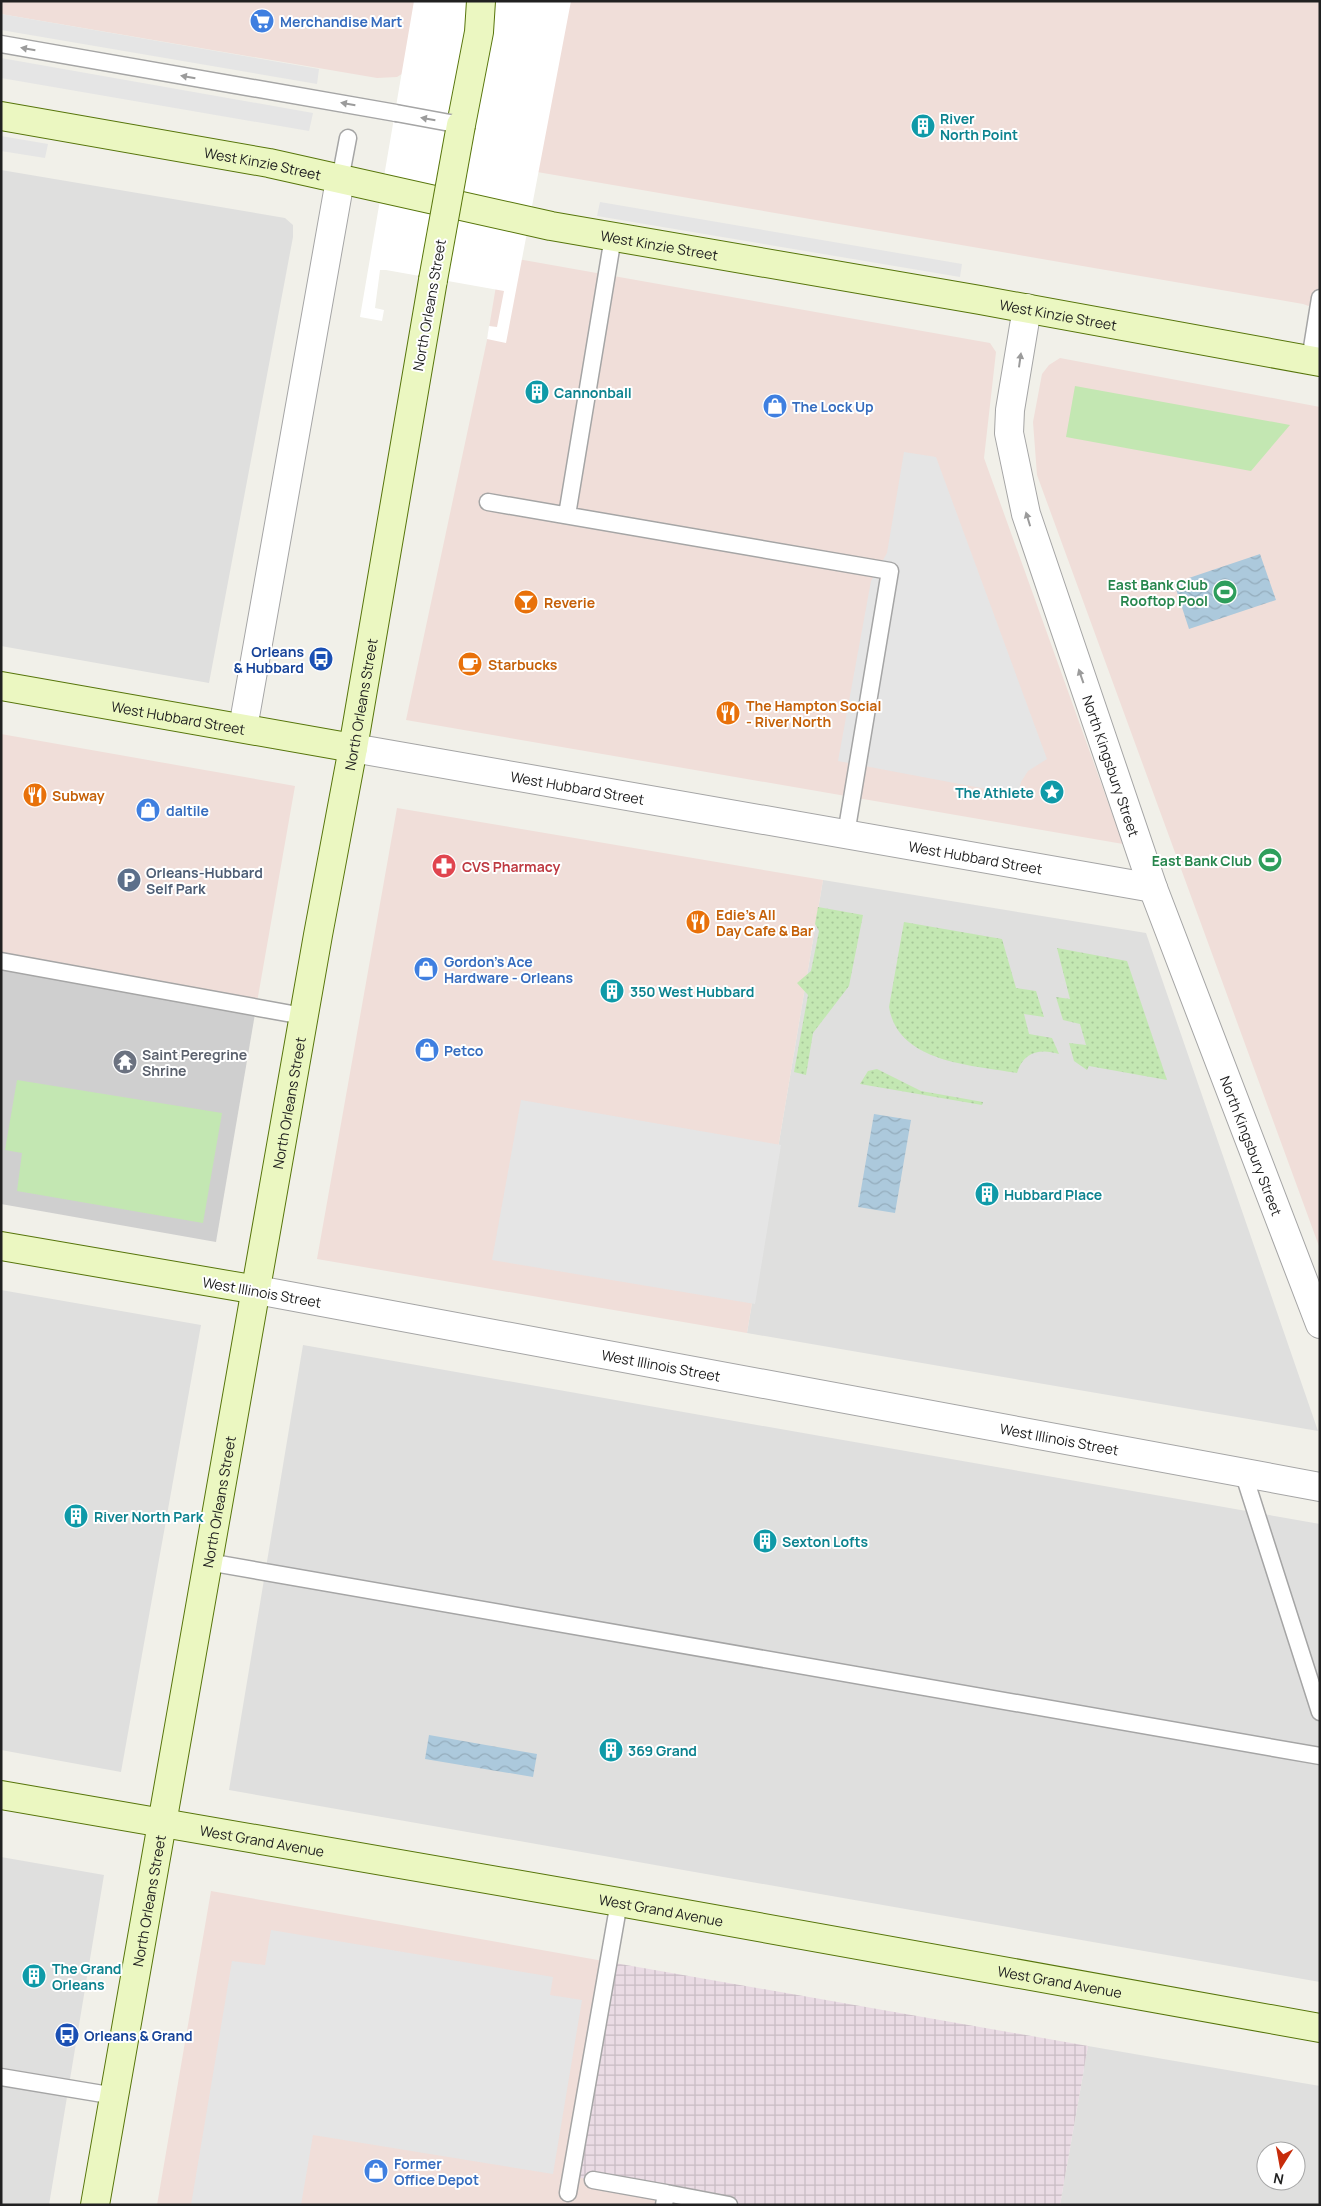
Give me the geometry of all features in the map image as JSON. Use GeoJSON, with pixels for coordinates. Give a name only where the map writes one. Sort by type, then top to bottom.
{"type":"FeatureCollection","features":[{"type":"Feature","properties":{"kind":"main road","name":"North Orleans Street"},"geometry":{"type":"LineString","coordinates":[[96,2205],[257,1290],[303,1016],[353,748],[433,280],[478,32],[481,1]]}},
{"type":"Feature","properties":{"kind":"main road","name":"West Kinzie Street"},"geometry":{"type":"LineString","coordinates":[[1,116],[269,163],[551,226],[1028,308],[1315,361]]}},
{"type":"Feature","properties":{"kind":"main road","name":"West Hubbard Street"},"geometry":{"type":"LineString","coordinates":[[1,686],[353,748]]}},
{"type":"Feature","properties":{"kind":"main road","name":"West Illinois Street"},"geometry":{"type":"LineString","coordinates":[[1,1246],[257,1290]]}},
{"type":"Feature","properties":{"kind":"main road","name":"West Grand Avenue"},"geometry":{"type":"LineString","coordinates":[[1,1795],[619,1902],[1320,2028]]}},
{"type":"Feature","properties":{"kind":"street"},"geometry":{"type":"LineString","coordinates":[[242,728],[340,180]]}},
{"type":"Feature","properties":{"kind":"street","name":"North Kingsbury Street"},"geometry":{"type":"LineString","coordinates":[[1028,308],[1010,410],[1009,433],[1024,505],[1153,888],[1320,1324]]}},
{"type":"Feature","properties":{"kind":"street","name":"West Hubbard Street"},"geometry":{"type":"LineString","coordinates":[[353,748],[1153,888]]}},
{"type":"Feature","properties":{"kind":"street","name":"West Illinois Street"},"geometry":{"type":"LineString","coordinates":[[257,1290],[1320,1487]]}},
{"type":"Feature","properties":{"kind":"lane"},"geometry":{"type":"LineString","coordinates":[[1,44],[461,125]]}},
{"type":"Feature","properties":{"kind":"lane"},"geometry":{"type":"LineString","coordinates":[[340,180],[348,138]]}},
{"type":"Feature","properties":{"kind":"lane"},"geometry":{"type":"LineString","coordinates":[[567,515],[613,237]]}},
{"type":"Feature","properties":{"kind":"lane"},"geometry":{"type":"LineString","coordinates":[[1315,361],[1320,298]]}},
{"type":"Feature","properties":{"kind":"lane"},"geometry":{"type":"LineString","coordinates":[[488,502],[890,571],[846,834]]}},
{"type":"Feature","properties":{"kind":"lane"},"geometry":{"type":"LineString","coordinates":[[1,961],[303,1016]]}},
{"type":"Feature","properties":{"kind":"lane"},"geometry":{"type":"LineString","coordinates":[[1244,1472],[1320,1712]]}},
{"type":"Feature","properties":{"kind":"lane"},"geometry":{"type":"LineString","coordinates":[[208,1562],[1320,1756]]}},
{"type":"Feature","properties":{"kind":"lane"},"geometry":{"type":"LineString","coordinates":[[568,2193],[619,1902]]}},
{"type":"Feature","properties":{"kind":"lane"},"geometry":{"type":"LineString","coordinates":[[1,2077],[115,2096]]}},
{"type":"Feature","properties":{"kind":"lane"},"geometry":{"type":"LineString","coordinates":[[592,2180],[665,2199],[729,2205]]}},
{"type":"Feature","properties":{"kind":"shaded area","name":"Merchandise Mart"},"geometry":{"type":"Polygon","coordinates":[[[1,1],[434,1],[413,67],[397,77],[377,78],[1,14],[1,1]]]}},
{"type":"Feature","properties":{"kind":"shaded area","name":"River North Point"},"geometry":{"type":"Polygon","coordinates":[[[540,1],[1320,1],[1320,310],[1303,304],[514,168],[540,1]]]}},
{"type":"Feature","properties":{"kind":"shaded area"},"geometry":{"type":"Polygon","coordinates":[[[1,14],[319,69],[317,84],[1,30],[1,14]]]}},
{"type":"Feature","properties":{"kind":"shaded area"},"geometry":{"type":"Polygon","coordinates":[[[1,58],[313,113],[309,131],[1,78],[1,58]]]}},
{"type":"Feature","properties":{"kind":"shaded area"},"geometry":{"type":"Polygon","coordinates":[[[1,136],[48,144],[45,158],[1,151],[1,136]]]}},
{"type":"Feature","properties":{"kind":"shaded area"},"geometry":{"type":"Polygon","coordinates":[[[1,170],[285,218],[293,225],[293,237],[209,683],[1,646],[1,170]]]}},
{"type":"Feature","properties":{"kind":"shaded area"},"geometry":{"type":"Polygon","coordinates":[[[600,202],[962,264],[960,277],[597,216],[600,202]]]}},
{"type":"Feature","properties":{"kind":"shaded area"},"geometry":{"type":"Polygon","coordinates":[[[501,256],[990,343],[996,352],[984,458],[1123,844],[406,720],[487,340],[501,256]]]}},
{"type":"Feature","properties":{"kind":"shaded area"},"geometry":{"type":"Polygon","coordinates":[[[1060,358],[1320,407],[1320,1249],[1037,475],[1033,422],[1042,374],[1049,365],[1060,358]]]}},
{"type":"Feature","properties":{"kind":"shaded area"},"geometry":{"type":"Polygon","coordinates":[[[904,452],[936,457],[1047,759],[1028,771],[1021,782],[1018,795],[838,761],[871,581],[887,553],[904,452]]]}},
{"type":"Feature","properties":{"kind":"shaded area","name":"Orleans-Hubbard Self Park"},"geometry":{"type":"Polygon","coordinates":[[[1,734],[295,786],[256,1008],[1,961],[1,734]]]}},
{"type":"Feature","properties":{"kind":"shaded area"},"geometry":{"type":"Polygon","coordinates":[[[397,808],[823,880],[747,1333],[317,1259],[397,808]]]}},
{"type":"Feature","properties":{"kind":"shaded area"},"geometry":{"type":"Polygon","coordinates":[[[823,880],[1146,933],[1318,1431],[747,1333],[823,880]]]}},
{"type":"Feature","properties":{"kind":"shaded area"},"geometry":{"type":"Polygon","coordinates":[[[1,961],[256,1008],[216,1242],[1,1204],[1,961]]]}},
{"type":"Feature","properties":{"kind":"shaded area"},"geometry":{"type":"Polygon","coordinates":[[[521,1100],[781,1145],[755,1304],[492,1260],[521,1100]]]}},
{"type":"Feature","properties":{"kind":"shaded area","name":"River North Park"},"geometry":{"type":"Polygon","coordinates":[[[1,1290],[201,1325],[121,1772],[1,1750],[1,1290]]]}},
{"type":"Feature","properties":{"kind":"shaded area"},"geometry":{"type":"Polygon","coordinates":[[[303,1345],[1320,1524],[1320,1982],[229,1790],[303,1345]]]}},
{"type":"Feature","properties":{"kind":"shaded area"},"geometry":{"type":"Polygon","coordinates":[[[1,1857],[104,1875],[49,2205],[1,2205],[1,1857]]]}},
{"type":"Feature","properties":{"kind":"shaded area"},"geometry":{"type":"Polygon","coordinates":[[[211,1891],[609,1962],[666,2193],[664,2205],[157,2205],[211,1891]]]}},
{"type":"Feature","properties":{"kind":"shaded area"},"geometry":{"type":"Polygon","coordinates":[[[271,1930],[553,1977],[550,1995],[582,2000],[553,2174],[313,2135],[301,2205],[191,2205],[232,1961],[265,1965],[271,1930]]]}},
{"type":"Feature","properties":{"kind":"shaded area"},"geometry":{"type":"Polygon","coordinates":[[[609,1962],[1088,2046],[1060,2205],[664,2205],[666,2193],[571,2176],[609,1962]]]}},
{"type":"Feature","properties":{"kind":"shaded area"},"geometry":{"type":"Polygon","coordinates":[[[1088,2046],[1320,2086],[1320,2205],[1060,2205],[1088,2046]]]}},
{"type":"Feature","properties":{"kind":"green space"},"geometry":{"type":"Polygon","coordinates":[[[1075,386],[1290,425],[1251,471],[1066,437],[1075,386]]]}},
{"type":"Feature","properties":{"kind":"green space"},"geometry":{"type":"Polygon","coordinates":[[[818,907],[863,915],[849,986],[813,1033],[806,1075],[794,1072],[808,995],[797,983],[811,971],[819,931],[815,924],[818,907]]]}},
{"type":"Feature","properties":{"kind":"green space"},"geometry":{"type":"Polygon","coordinates":[[[904,922],[1002,939],[1016,988],[1036,991],[1044,1017],[1024,1014],[1029,1034],[1052,1038],[1059,1054],[1045,1051],[1033,1053],[1023,1060],[1017,1073],[940,1058],[906,1040],[895,1026],[889,1007],[904,922]]]}},
{"type":"Feature","properties":{"kind":"green space"},"geometry":{"type":"Polygon","coordinates":[[[1057,948],[1127,961],[1167,1080],[1089,1066],[1087,1070],[1074,1061],[1069,1043],[1086,1045],[1080,1024],[1063,1020],[1056,997],[1070,999],[1057,948]]]}},
{"type":"Feature","properties":{"kind":"green space"},"geometry":{"type":"Polygon","coordinates":[[[877,1069],[921,1091],[983,1102],[982,1105],[860,1084],[868,1071],[877,1069]]]}},
{"type":"Feature","properties":{"kind":"green space"},"geometry":{"type":"Polygon","coordinates":[[[17,1080],[222,1113],[203,1223],[17,1191],[22,1153],[5,1150],[17,1080]]]}},
{"type":"Feature","properties":{"kind":"water","name":"East Bank Club Rooftop Pool"},"geometry":{"type":"Polygon","coordinates":[[[1260,554],[1276,600],[1189,629],[1174,583],[1260,554]]]}},
{"type":"Feature","properties":{"kind":"water"},"geometry":{"type":"Polygon","coordinates":[[[874,1114],[911,1120],[895,1213],[858,1207],[874,1114]]]}},
{"type":"Feature","properties":{"kind":"water"},"geometry":{"type":"Polygon","coordinates":[[[429,1735],[537,1754],[533,1777],[425,1759],[429,1735]]]}},
{"type":"Feature","properties":{"kind":"pier"},"geometry":{"type":"Polygon","coordinates":[[[414,1],[571,1],[506,343],[487,339],[489,326],[497,327],[504,291],[380,270],[375,308],[384,310],[382,321],[360,317],[414,1]]]}},
{"type":"Feature","properties":{"kind":"place","name":"Merchandise Mart"},"geometry":{"type":"Point","coordinates":[262,21]}},
{"type":"Feature","properties":{"kind":"place","name":"River North Point"},"geometry":{"type":"Point","coordinates":[923,126]}},
{"type":"Feature","properties":{"kind":"place","name":"Cannonball"},"geometry":{"type":"Point","coordinates":[537,392]}},
{"type":"Feature","properties":{"kind":"place","name":"The Lock Up"},"geometry":{"type":"Point","coordinates":[775,406]}},
{"type":"Feature","properties":{"kind":"place","name":"East Bank Club Rooftop Pool"},"geometry":{"type":"Point","coordinates":[1225,592]}},
{"type":"Feature","properties":{"kind":"place","name":"Reverie"},"geometry":{"type":"Point","coordinates":[526,602]}},
{"type":"Feature","properties":{"kind":"place","name":"Orleans & Hubbard"},"geometry":{"type":"Point","coordinates":[321,659]}},
{"type":"Feature","properties":{"kind":"place","name":"Starbucks"},"geometry":{"type":"Point","coordinates":[470,664]}},
{"type":"Feature","properties":{"kind":"place","name":"The Hampton Social - River North"},"geometry":{"type":"Point","coordinates":[728,713]}},
{"type":"Feature","properties":{"kind":"place","name":"The Athlete"},"geometry":{"type":"Point","coordinates":[1052,792]}},
{"type":"Feature","properties":{"kind":"place","name":"Subway"},"geometry":{"type":"Point","coordinates":[35,795]}},
{"type":"Feature","properties":{"kind":"place","name":"daltile"},"geometry":{"type":"Point","coordinates":[148,810]}},
{"type":"Feature","properties":{"kind":"place","name":"East Bank Club"},"geometry":{"type":"Point","coordinates":[1270,860]}},
{"type":"Feature","properties":{"kind":"place","name":"CVS Pharmacy"},"geometry":{"type":"Point","coordinates":[444,866]}},
{"type":"Feature","properties":{"kind":"place","name":"Orleans-Hubbard Self Park"},"geometry":{"type":"Point","coordinates":[129,880]}},
{"type":"Feature","properties":{"kind":"place","name":"Edie's All Day Cafe & Bar"},"geometry":{"type":"Point","coordinates":[698,922]}},
{"type":"Feature","properties":{"kind":"place","name":"Gordon's Ace Hardware - Orleans"},"geometry":{"type":"Point","coordinates":[426,969]}},
{"type":"Feature","properties":{"kind":"place","name":"350 West Hubbard"},"geometry":{"type":"Point","coordinates":[612,991]}},
{"type":"Feature","properties":{"kind":"place","name":"Petco"},"geometry":{"type":"Point","coordinates":[427,1050]}},
{"type":"Feature","properties":{"kind":"place","name":"Saint Peregrine Shrine"},"geometry":{"type":"Point","coordinates":[125,1062]}},
{"type":"Feature","properties":{"kind":"place","name":"Hubbard Place"},"geometry":{"type":"Point","coordinates":[987,1194]}},
{"type":"Feature","properties":{"kind":"place","name":"River North Park"},"geometry":{"type":"Point","coordinates":[76,1516]}},
{"type":"Feature","properties":{"kind":"place","name":"Sexton Lofts"},"geometry":{"type":"Point","coordinates":[765,1541]}},
{"type":"Feature","properties":{"kind":"place","name":"369 Grand"},"geometry":{"type":"Point","coordinates":[611,1750]}},
{"type":"Feature","properties":{"kind":"place","name":"The Grand Orleans"},"geometry":{"type":"Point","coordinates":[34,1976]}},
{"type":"Feature","properties":{"kind":"place","name":"Orleans & Grand"},"geometry":{"type":"Point","coordinates":[67,2035]}},
{"type":"Feature","properties":{"kind":"place","name":"Former Office Depot"},"geometry":{"type":"Point","coordinates":[376,2171]}}]}
